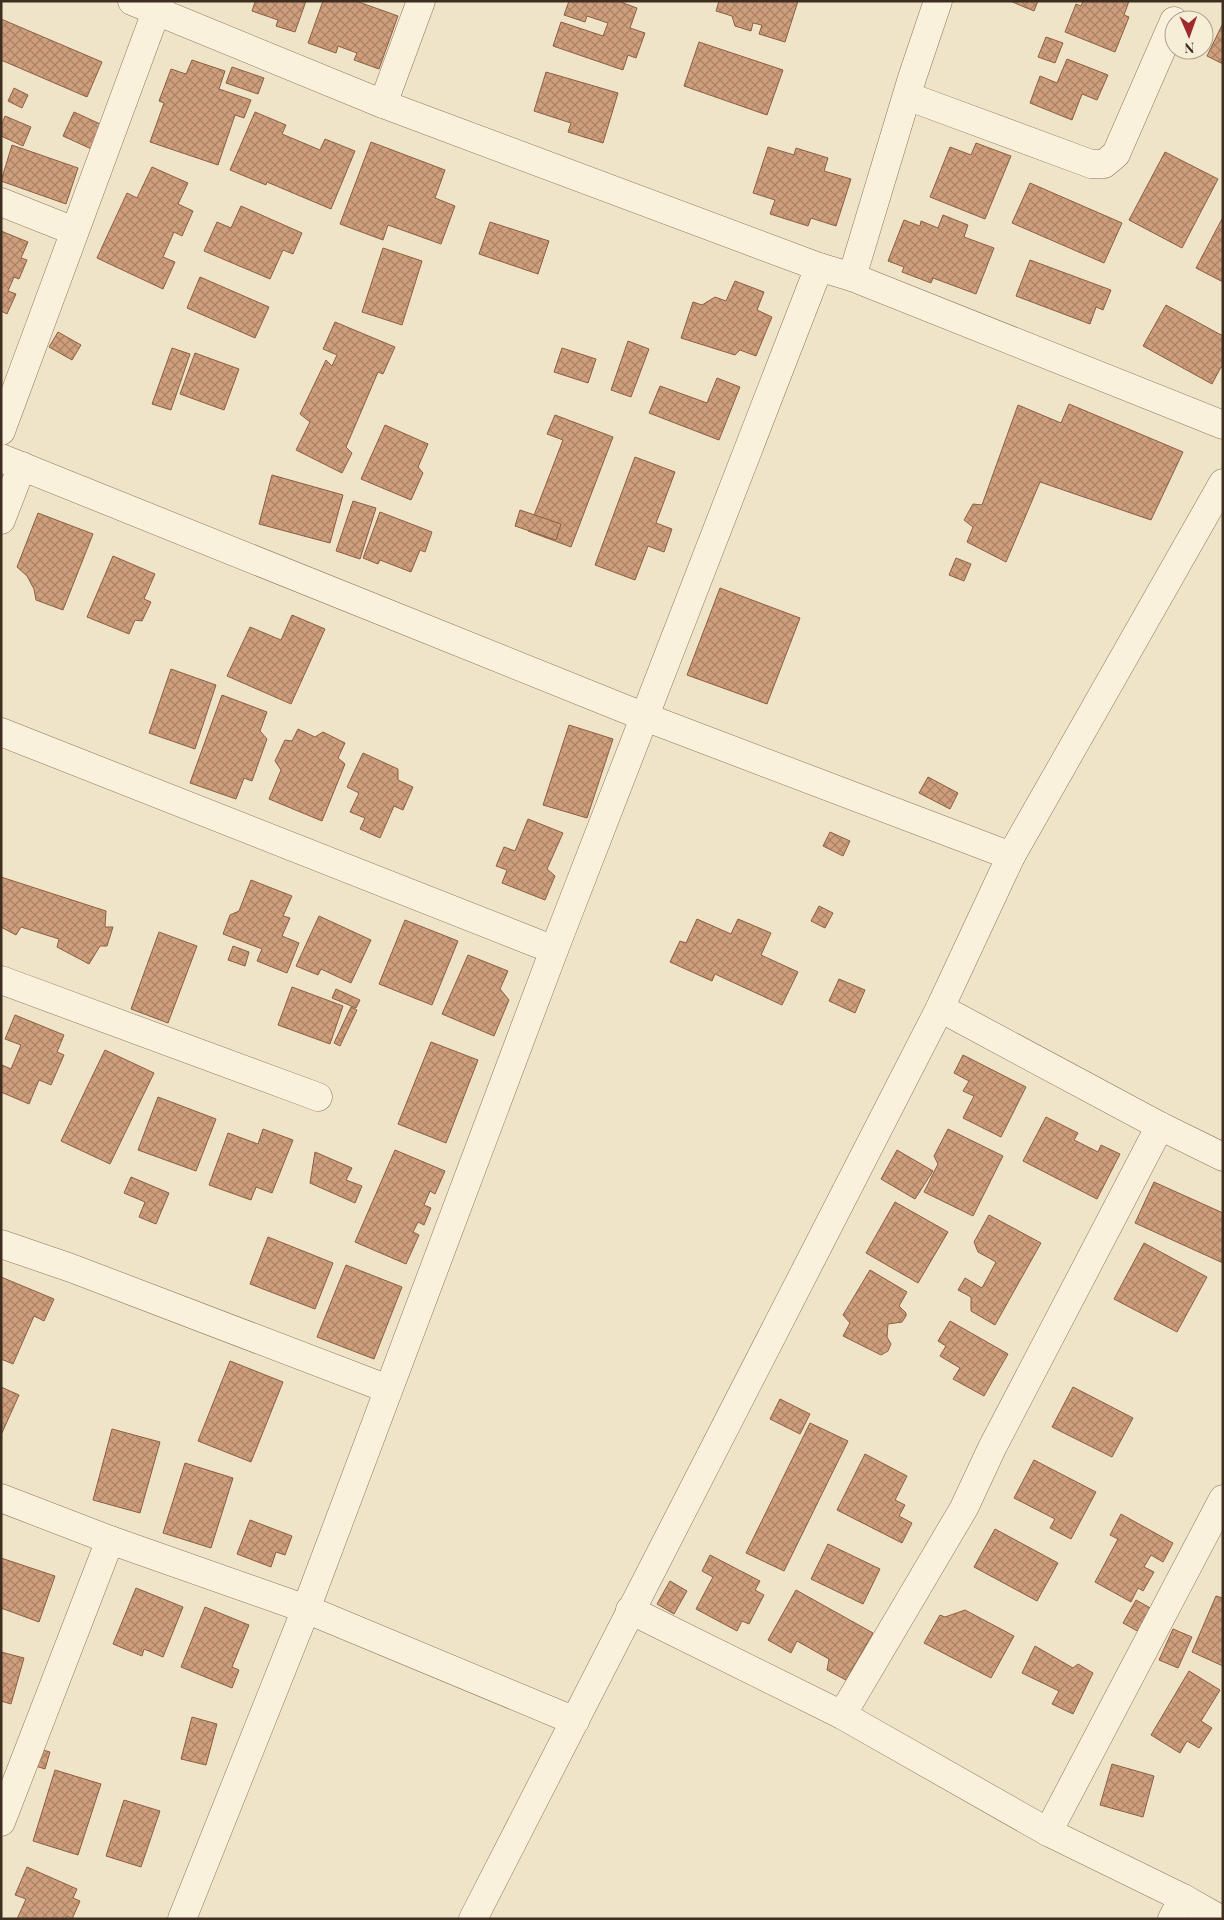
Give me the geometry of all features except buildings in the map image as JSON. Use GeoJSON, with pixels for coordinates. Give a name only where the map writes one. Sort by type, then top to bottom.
{"type":"FeatureCollection","features":[{"type":"Feature","properties":{"kind":"street"},"geometry":{"type":"LineString","coordinates":[[382,104],[421,1]]}},
{"type":"Feature","properties":{"kind":"street"},"geometry":{"type":"LineString","coordinates":[[852,277],[938,1]]}},
{"type":"Feature","properties":{"kind":"street"},"geometry":{"type":"LineString","coordinates":[[1,431],[74,231],[149,4],[382,104],[819,267],[852,277],[1223,425]]}},
{"type":"Feature","properties":{"kind":"street"},"geometry":{"type":"LineString","coordinates":[[907,96],[1091,164],[1104,164],[1116,154],[1164,43]]}},
{"type":"Feature","properties":{"kind":"street"},"geometry":{"type":"LineString","coordinates":[[1,202],[74,231]]}},
{"type":"Feature","properties":{"kind":"street"},"geometry":{"type":"LineString","coordinates":[[182,1919],[306,1609],[554,950],[819,267]]}},
{"type":"Feature","properties":{"kind":"street"},"geometry":{"type":"LineString","coordinates":[[1,520],[12,462],[645,717],[1011,856]]}},
{"type":"Feature","properties":{"kind":"street"},"geometry":{"type":"LineString","coordinates":[[473,1919],[940,1008],[1011,856],[1223,483]]}},
{"type":"Feature","properties":{"kind":"street"},"geometry":{"type":"LineString","coordinates":[[1,732],[554,950]]}},
{"type":"Feature","properties":{"kind":"street"},"geometry":{"type":"LineString","coordinates":[[1,980],[318,1097]]}},
{"type":"Feature","properties":{"kind":"street"},"geometry":{"type":"LineString","coordinates":[[940,1008],[1160,1126],[1223,1157]]}},
{"type":"Feature","properties":{"kind":"street"},"geometry":{"type":"LineString","coordinates":[[842,1715],[964,1508],[992,1448],[1160,1126]]}},
{"type":"Feature","properties":{"kind":"street"},"geometry":{"type":"LineString","coordinates":[[1,1244],[71,1268],[388,1389]]}},
{"type":"Feature","properties":{"kind":"street"},"geometry":{"type":"LineString","coordinates":[[1,1498],[110,1540],[306,1609],[575,1721]]}},
{"type":"Feature","properties":{"kind":"street"},"geometry":{"type":"LineString","coordinates":[[1048,1832],[1223,1499]]}},
{"type":"Feature","properties":{"kind":"street"},"geometry":{"type":"LineString","coordinates":[[1,1822],[110,1540]]}},
{"type":"Feature","properties":{"kind":"street"},"geometry":{"type":"LineString","coordinates":[[630,1610],[842,1715],[1177,1908],[1220,1919]]}}]}
